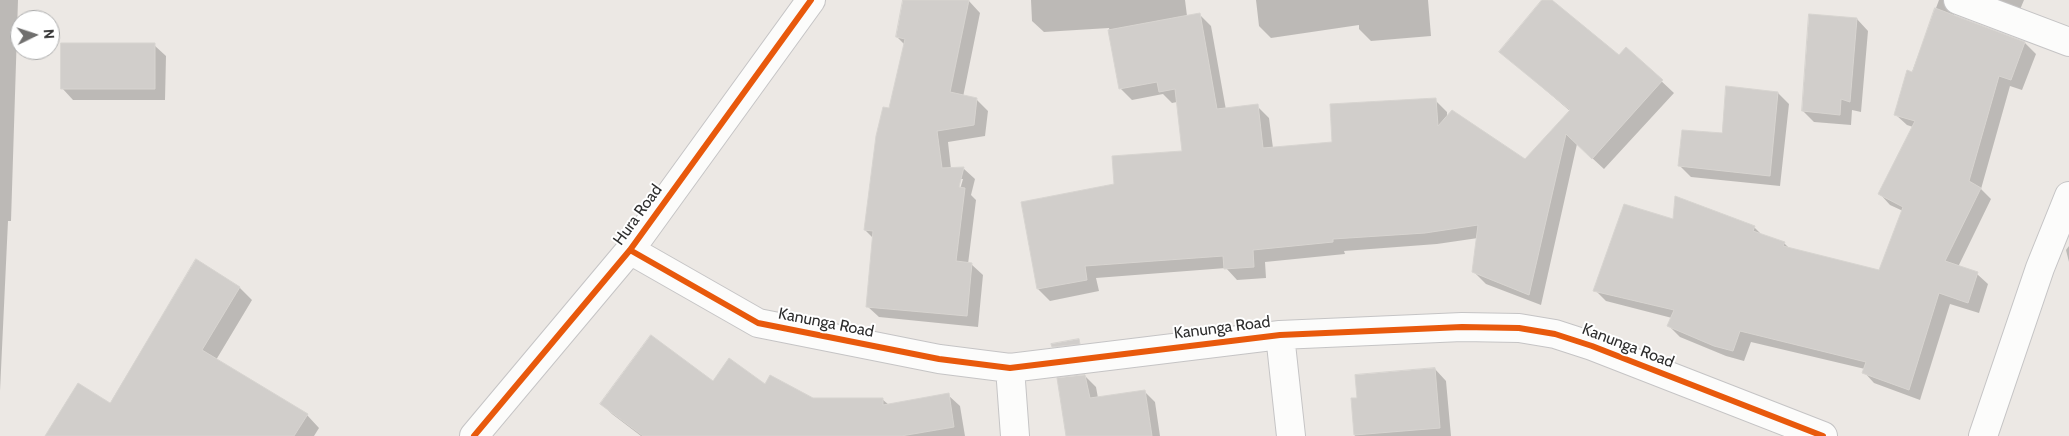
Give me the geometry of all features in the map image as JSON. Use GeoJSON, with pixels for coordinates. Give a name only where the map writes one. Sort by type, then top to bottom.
{"type":"FeatureCollection","features":[{"type":"Feature","properties":{"kind":"street","name":"Hura Road"},"geometry":{"type":"LineString","coordinates":[[475,436],[630,250],[810,0]]}},
{"type":"Feature","properties":{"kind":"street"},"geometry":{"type":"LineString","coordinates":[[1958,0],[2069,42]]}},
{"type":"Feature","properties":{"kind":"street"},"geometry":{"type":"LineString","coordinates":[[1983,436],[2040,268],[2069,196]]}},
{"type":"Feature","properties":{"kind":"street","name":"Kanunga Road"},"geometry":{"type":"LineString","coordinates":[[630,250],[758,323],[939,359],[1010,368],[1280,335],[1462,327],[1519,328],[1555,334],[1592,346],[1823,436]]}},
{"type":"Feature","properties":{"kind":"street"},"geometry":{"type":"LineString","coordinates":[[1280,335],[1291,436]]}},
{"type":"Feature","properties":{"kind":"street"},"geometry":{"type":"LineString","coordinates":[[1010,368],[1015,436]]}},
{"type":"Feature","properties":{"kind":"building"},"geometry":{"type":"Polygon","coordinates":[[[903,0],[969,0],[950,92],[977,98],[974,125],[937,131],[942,168],[964,167],[959,187],[965,188],[956,261],[972,263],[967,316],[866,307],[873,231],[864,230],[876,136],[883,107],[889,108],[905,39],[896,37],[903,0]]]}},
{"type":"Feature","properties":{"kind":"building"},"geometry":{"type":"Polygon","coordinates":[[[1542,0],[1552,0],[1619,55],[1626,47],[1663,80],[1592,159],[1566,134],[1529,295],[1472,272],[1478,225],[1425,233],[1333,239],[1333,242],[1253,250],[1254,267],[1224,269],[1223,256],[1085,266],[1087,280],[1037,289],[1021,202],[1114,184],[1112,156],[1182,151],[1175,89],[1159,92],[1157,82],[1119,89],[1108,30],[1200,13],[1217,109],[1258,104],[1263,148],[1332,142],[1330,104],[1436,98],[1438,126],[1452,110],[1525,159],[1570,110],[1499,52],[1542,0]]]}},
{"type":"Feature","properties":{"kind":"building"},"geometry":{"type":"Polygon","coordinates":[[[1935,8],[2025,42],[2011,80],[1999,76],[1969,181],[1981,188],[1945,261],[1978,272],[1968,303],[1939,293],[1909,390],[1862,373],[1866,362],[1740,331],[1733,351],[1714,346],[1667,326],[1674,310],[1593,291],[1624,204],[1673,219],[1675,196],[1755,226],[1753,231],[1785,242],[1783,246],[1879,270],[1903,207],[1878,194],[1915,121],[1894,115],[1907,70],[1912,72],[1935,8]]]}},
{"type":"Feature","properties":{"kind":"building"},"geometry":{"type":"Polygon","coordinates":[[[1809,14],[1857,18],[1850,102],[1841,99],[1840,115],[1802,111],[1809,14]]]}},
{"type":"Feature","properties":{"kind":"building"},"geometry":{"type":"Polygon","coordinates":[[[61,43],[155,43],[155,89],[61,89],[61,43]]]}},
{"type":"Feature","properties":{"kind":"building"},"geometry":{"type":"Polygon","coordinates":[[[1726,86],[1778,92],[1770,176],[1678,166],[1682,130],[1722,133],[1726,86]]]}},
{"type":"Feature","properties":{"kind":"building"},"geometry":{"type":"Polygon","coordinates":[[[196,259],[240,287],[202,350],[308,414],[294,436],[45,436],[78,383],[110,403],[196,259]]]}},
{"type":"Feature","properties":{"kind":"building"},"geometry":{"type":"Polygon","coordinates":[[[651,335],[713,381],[729,358],[765,384],[770,375],[813,398],[883,398],[883,405],[949,393],[954,427],[901,436],[643,436],[600,404],[651,335]]]}},
{"type":"Feature","properties":{"kind":"building"},"geometry":{"type":"Polygon","coordinates":[[[1079,339],[1080,344],[1052,347],[1051,344],[1079,339]]]}},
{"type":"Feature","properties":{"kind":"building"},"geometry":{"type":"Polygon","coordinates":[[[1435,368],[1440,428],[1354,435],[1351,398],[1357,398],[1355,375],[1435,368]]]}},
{"type":"Feature","properties":{"kind":"building"},"geometry":{"type":"Polygon","coordinates":[[[1085,375],[1090,398],[1145,390],[1152,436],[1066,436],[1057,378],[1085,375]]]}},
{"type":"Feature","properties":{"kind":"cycle path"},"geometry":{"type":"LineString","coordinates":[[474,436],[630,250],[811,0]]}},
{"type":"Feature","properties":{"kind":"cycle path"},"geometry":{"type":"LineString","coordinates":[[630,250],[758,323],[939,359],[1010,368],[1280,335],[1462,327],[1519,328],[1555,334],[1592,346],[1823,436]]}}]}
